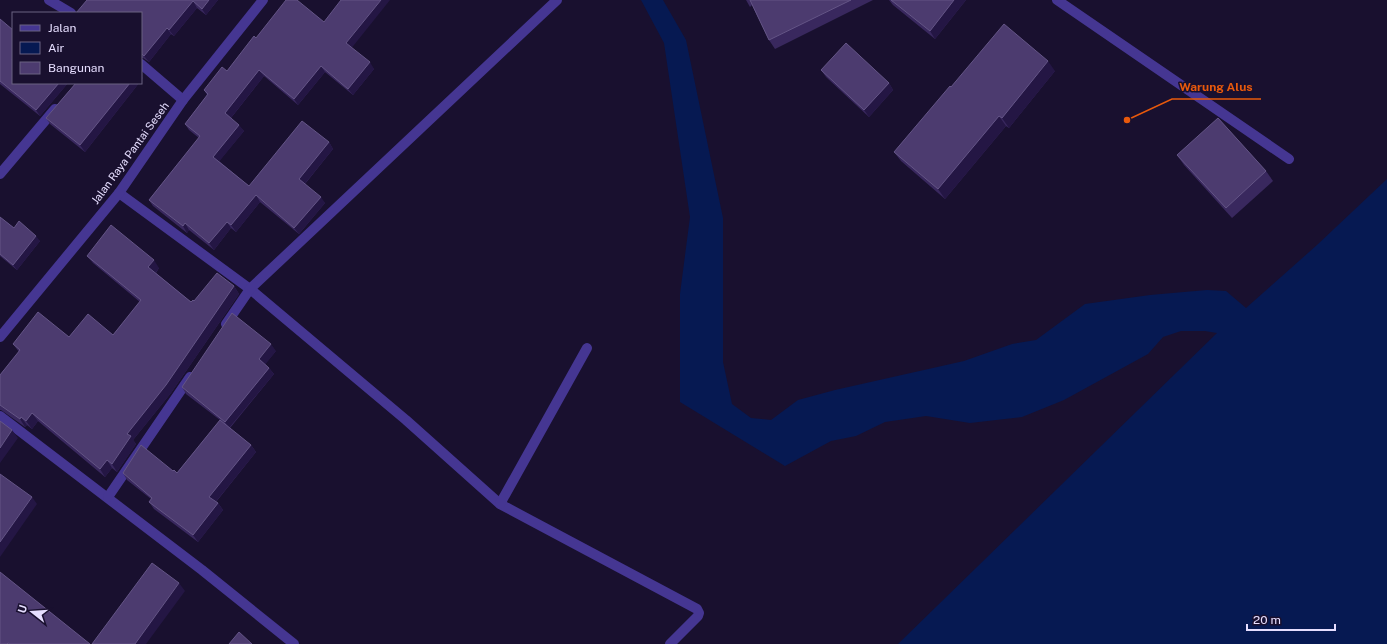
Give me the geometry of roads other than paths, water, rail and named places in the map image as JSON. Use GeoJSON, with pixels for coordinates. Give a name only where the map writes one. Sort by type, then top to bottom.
{"type":"FeatureCollection","features":[{"type":"Feature","properties":{"kind":"street","name":"Jalan Raya Pantai Seseh"},"geometry":{"type":"LineString","coordinates":[[0,337],[119,193],[183,100],[263,0]]}},
{"type":"Feature","properties":{"kind":"street"},"geometry":{"type":"LineString","coordinates":[[219,334],[250,289],[557,0]]}},
{"type":"Feature","properties":{"kind":"street"},"geometry":{"type":"LineString","coordinates":[[1057,0],[1289,159]]}},
{"type":"Feature","properties":{"kind":"street"},"geometry":{"type":"LineString","coordinates":[[57,2],[70,12]]}},
{"type":"Feature","properties":{"kind":"street"},"geometry":{"type":"LineString","coordinates":[[142,65],[183,100]]}},
{"type":"Feature","properties":{"kind":"street"},"geometry":{"type":"LineString","coordinates":[[0,174],[62,101]]}},
{"type":"Feature","properties":{"kind":"street"},"geometry":{"type":"LineString","coordinates":[[119,193],[250,289],[406,420],[500,504],[697,609],[699,612],[698,616],[670,644]]}},
{"type":"Feature","properties":{"kind":"street"},"geometry":{"type":"LineString","coordinates":[[500,504],[587,348]]}},
{"type":"Feature","properties":{"kind":"street"},"geometry":{"type":"LineString","coordinates":[[108,498],[197,367]]}},
{"type":"Feature","properties":{"kind":"street"},"geometry":{"type":"LineString","coordinates":[[0,416],[202,570],[294,644]]}},
{"type":"Feature","properties":{"kind":"water"},"geometry":{"type":"Polygon","coordinates":[[[641,0],[663,0],[686,40],[723,218],[723,362],[732,404],[751,418],[771,420],[798,400],[835,390],[964,361],[1012,344],[1036,340],[1085,304],[1150,295],[1207,290],[1226,291],[1246,308],[1317,245],[1387,179],[1387,644],[898,644],[1217,333],[1205,331],[1181,331],[1163,337],[1148,354],[1064,400],[1022,417],[970,423],[926,416],[885,422],[856,436],[831,441],[785,466],[680,402],[680,294],[690,217],[664,43],[641,0]]]}},
{"type":"Feature","properties":{"kind":"place","name":"Warung Alus"},"geometry":{"type":"Point","coordinates":[1127,120]}}]}
